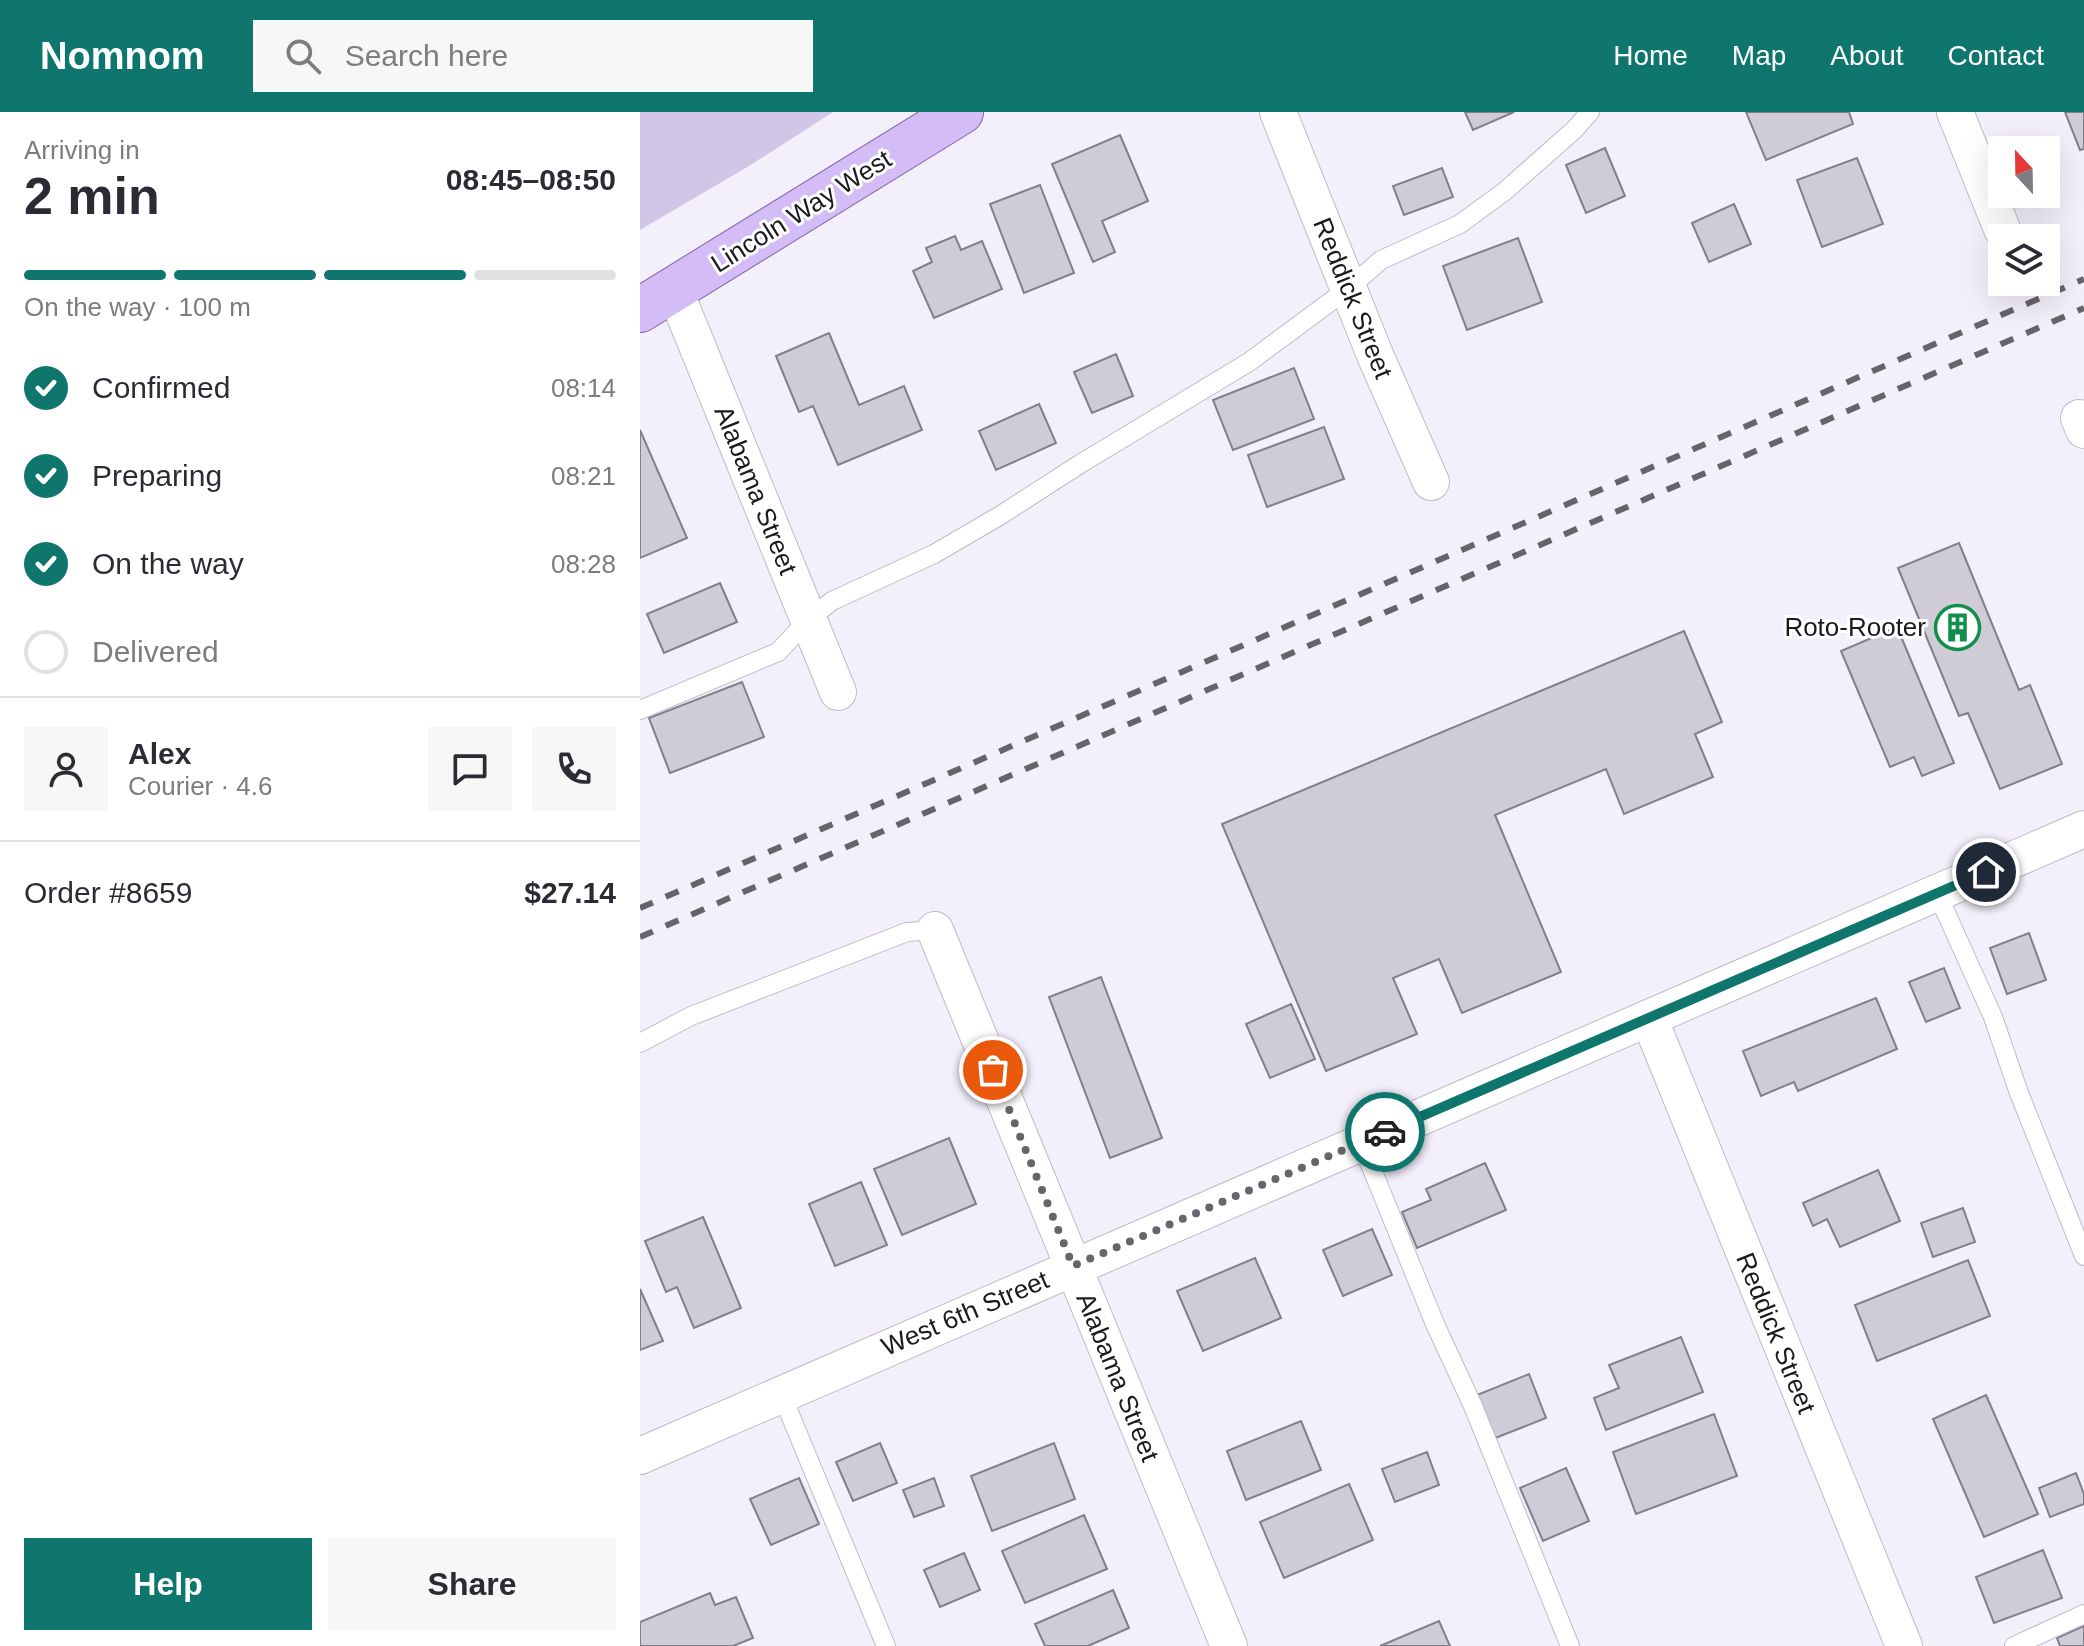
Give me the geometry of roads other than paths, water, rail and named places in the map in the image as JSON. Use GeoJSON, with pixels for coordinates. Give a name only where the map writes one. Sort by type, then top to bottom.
{"type":"FeatureCollection","features":[{"type":"Feature","properties":{"kind":"main road","name":"Lincoln Way West"},"geometry":{"type":"LineString","coordinates":[[657,299],[961,112]]}},
{"type":"Feature","properties":{"kind":"street","name":"Reddick Street"},"geometry":{"type":"LineString","coordinates":[[1278,112],[1375,355],[1431,482]]}},
{"type":"Feature","properties":{"kind":"street"},"geometry":{"type":"LineString","coordinates":[[1955,112],[2000,224]]}},
{"type":"Feature","properties":{"kind":"street","name":"Alabama Street"},"geometry":{"type":"LineString","coordinates":[[657,299],[809,619],[838,692]]}},
{"type":"Feature","properties":{"kind":"street","name":"West 6th Street"},"geometry":{"type":"LineString","coordinates":[[640,1456],[2084,829]]}},
{"type":"Feature","properties":{"kind":"street","name":"Alabama Street"},"geometry":{"type":"LineString","coordinates":[[935,930],[1229,1646]]}},
{"type":"Feature","properties":{"kind":"street","name":"Reddick Street"},"geometry":{"type":"LineString","coordinates":[[1649,1018],[1904,1646]]}},
{"type":"Feature","properties":{"kind":"lane"},"geometry":{"type":"LineString","coordinates":[[640,710],[778,652],[809,619],[832,601],[934,554],[1249,362],[1349,288],[1381,260],[1460,224],[1505,191],[1590,112]]}},
{"type":"Feature","properties":{"kind":"lane"},"geometry":{"type":"LineString","coordinates":[[1937,893],[1993,1017],[2019,1093],[2084,1256]]}},
{"type":"Feature","properties":{"kind":"lane"},"geometry":{"type":"LineString","coordinates":[[640,1043],[691,1016],[907,932],[935,930]]}},
{"type":"Feature","properties":{"kind":"lane"},"geometry":{"type":"LineString","coordinates":[[1361,1142],[1570,1646]]}},
{"type":"Feature","properties":{"kind":"lane"},"geometry":{"type":"LineString","coordinates":[[781,1393],[886,1646]]}},
{"type":"Feature","properties":{"kind":"lane"},"geometry":{"type":"LineString","coordinates":[[2014,1646],[2084,1614]]}},
{"type":"Feature","properties":{"kind":"railway"},"geometry":{"type":"LineString","coordinates":[[640,908],[2084,279]]}},
{"type":"Feature","properties":{"kind":"railway"},"geometry":{"type":"LineString","coordinates":[[640,937],[2084,308]]}},
{"type":"Feature","properties":{"kind":"place","name":"Roto-Rooter"},"geometry":{"type":"Point","coordinates":[1957,627]}}]}
